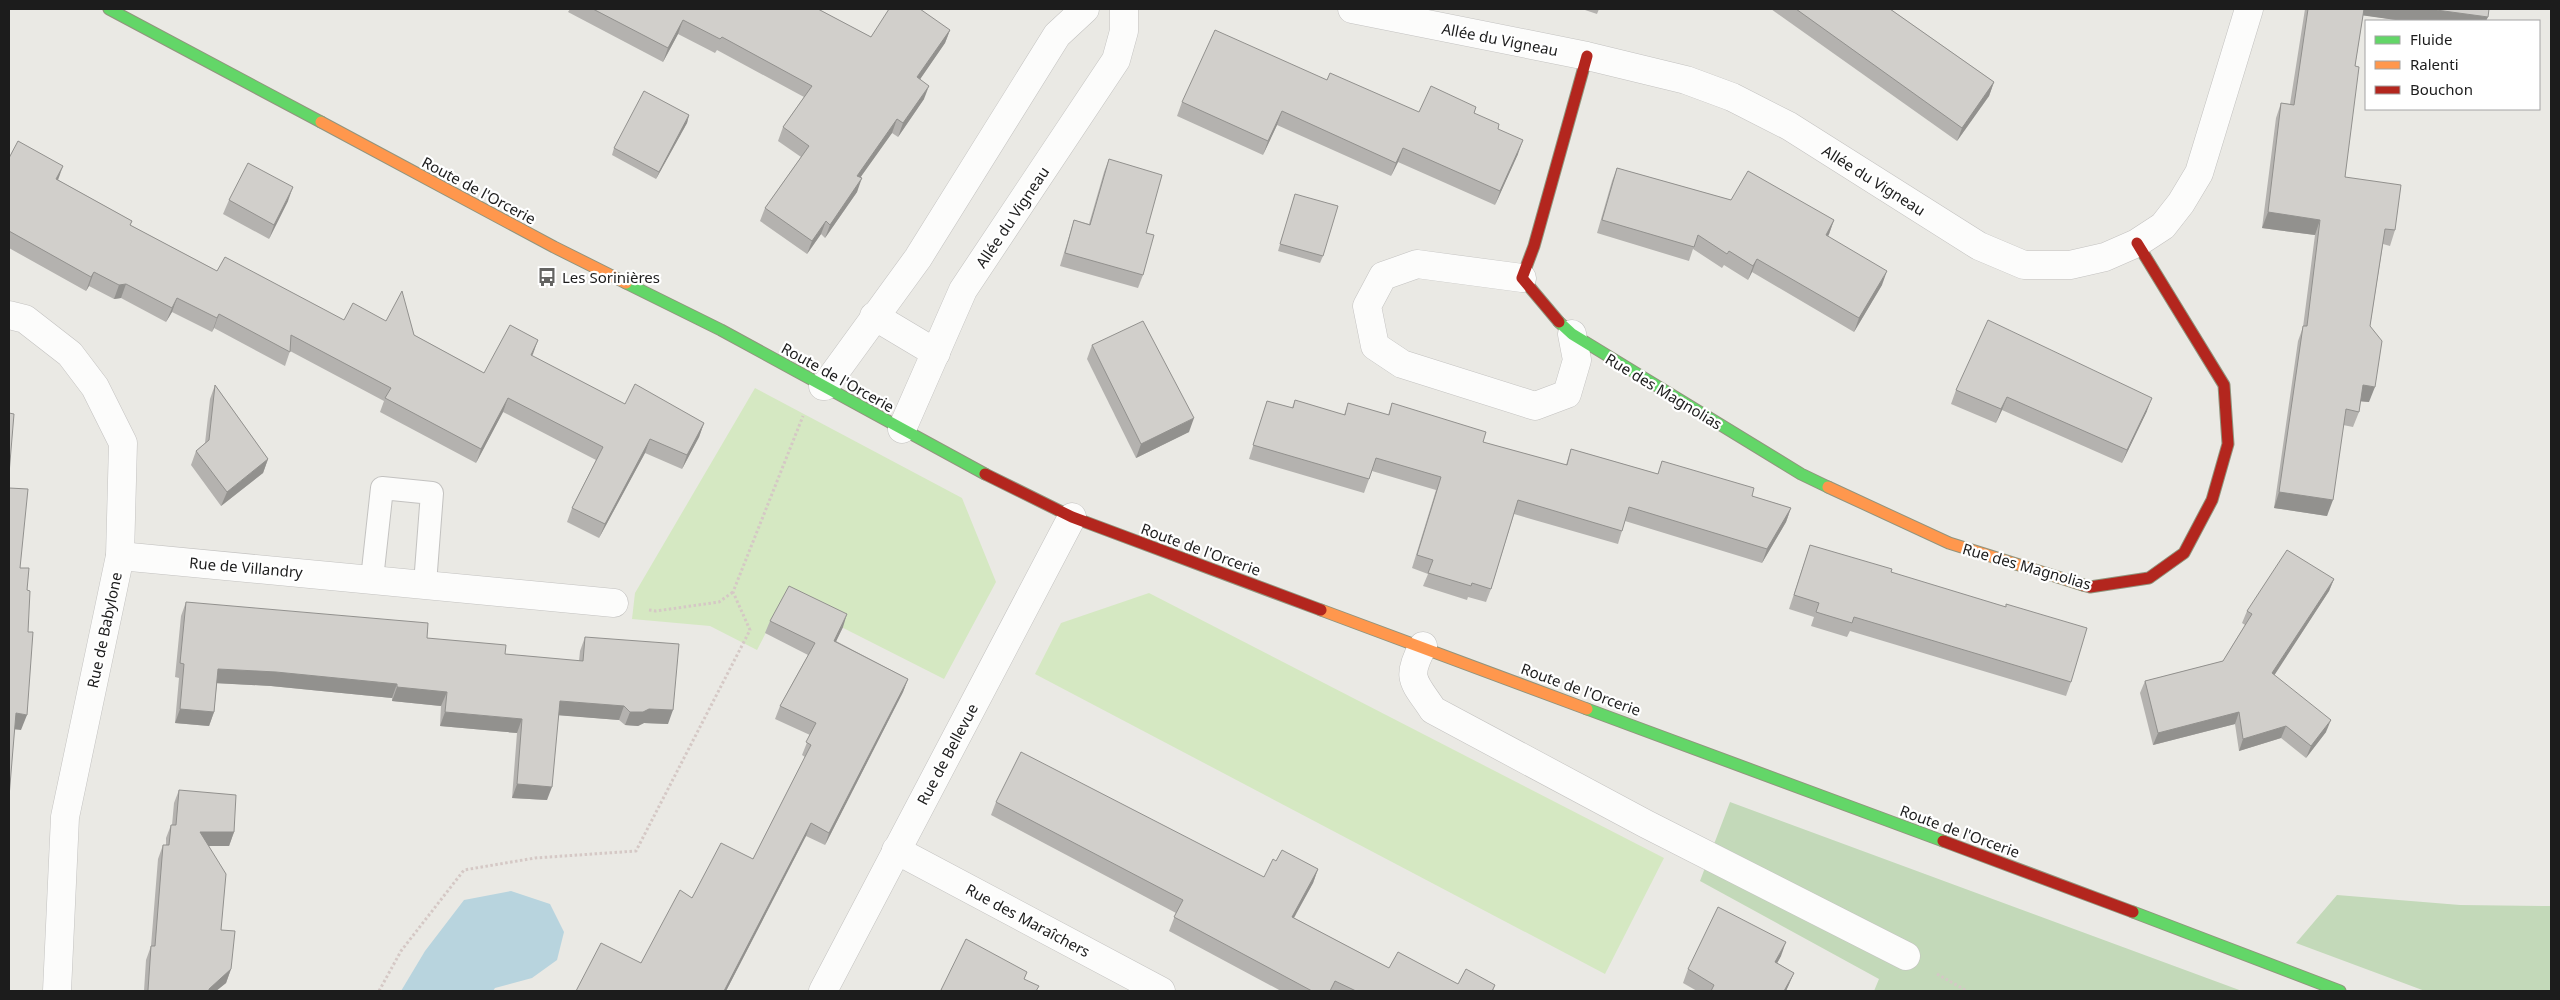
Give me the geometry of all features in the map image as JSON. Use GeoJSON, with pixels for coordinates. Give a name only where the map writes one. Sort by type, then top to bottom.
{"type":"FeatureCollection","features":[{"type":"Feature","properties":{"kind":"street","name":"Route de l'Orcerie"},"geometry":{"type":"LineString","coordinates":[[108,9],[554,247],[721,330],[994,479],[1072,517],[1423,646],[2340,991]]}},
{"type":"Feature","properties":{"kind":"street"},"geometry":{"type":"LineString","coordinates":[[815,381],[825,386],[874,316],[918,258],[1057,35],[1085,9]]}},
{"type":"Feature","properties":{"kind":"street","name":"Allée du Vigneau"},"geometry":{"type":"LineString","coordinates":[[902,429],[963,290],[1116,60],[1124,31],[1124,9]]}},
{"type":"Feature","properties":{"kind":"street","name":"Allée du Vigneau"},"geometry":{"type":"LineString","coordinates":[[1352,9],[1587,56],[1686,80],[1732,97],[1789,126],[1979,246],[2024,265],[2070,265],[2105,257],[2137,243],[2163,226],[2181,203],[2199,174],[2249,9]]}},
{"type":"Feature","properties":{"kind":"street"},"geometry":{"type":"LineString","coordinates":[[1572,334],[1577,360],[1567,394],[1535,406],[1402,364],[1375,346],[1367,306],[1383,276],[1417,264],[1522,278],[1534,246],[1587,56]]}},
{"type":"Feature","properties":{"kind":"street","name":"Rue des Magnolias"},"geometry":{"type":"LineString","coordinates":[[1522,278],[1553,316],[1572,334],[1801,474],[1949,543],[2090,587],[2149,578],[2184,553],[2212,500],[2228,444],[2224,385],[2137,243]]}},
{"type":"Feature","properties":{"kind":"street","name":"Rue de Babylone"},"geometry":{"type":"LineString","coordinates":[[9,315],[25,319],[70,354],[95,387],[123,443],[120,556],[65,817],[57,991]]}},
{"type":"Feature","properties":{"kind":"street"},"geometry":{"type":"LineString","coordinates":[[874,316],[936,353]]}},
{"type":"Feature","properties":{"kind":"street","name":"Rue de Bellevue"},"geometry":{"type":"LineString","coordinates":[[823,991],[1072,517]]}},
{"type":"Feature","properties":{"kind":"street","name":"Rue de Villandry"},"geometry":{"type":"LineString","coordinates":[[120,556],[614,603]]}},
{"type":"Feature","properties":{"kind":"street"},"geometry":{"type":"LineString","coordinates":[[1423,646],[1412,666],[1414,681],[1433,710],[1655,828],[1906,956]]}},
{"type":"Feature","properties":{"kind":"street","name":"Rue des Maraîchers"},"geometry":{"type":"LineString","coordinates":[[896,850],[1161,991]]}},
{"type":"Feature","properties":{"kind":"lane"},"geometry":{"type":"LineString","coordinates":[[372,579],[382,488],[432,493],[425,584]]}},
{"type":"Feature","properties":{"kind":"path"},"geometry":{"type":"LineString","coordinates":[[614,603],[656,611],[719,602],[733,592],[802,423],[815,381]]}},
{"type":"Feature","properties":{"kind":"path"},"geometry":{"type":"LineString","coordinates":[[379,991],[401,951],[464,870],[535,858],[636,851],[750,630],[733,592]]}},
{"type":"Feature","properties":{"kind":"green space"},"geometry":{"type":"Polygon","coordinates":[[[755,388],[962,498],[996,582],[944,679],[784,598],[757,650],[710,626],[632,619],[635,593],[755,388]]]}},
{"type":"Feature","properties":{"kind":"green space"},"geometry":{"type":"Polygon","coordinates":[[[1149,593],[1664,858],[1605,974],[1035,674],[1061,623],[1149,593]]]}},
{"type":"Feature","properties":{"kind":"green space"},"geometry":{"type":"Polygon","coordinates":[[[1730,802],[2242,991],[1874,991],[1879,979],[1700,881],[1730,802]]]}},
{"type":"Feature","properties":{"kind":"green space"},"geometry":{"type":"Polygon","coordinates":[[[2337,895],[2460,905],[2551,906],[2551,991],[2425,991],[2296,943],[2337,895]]]}},
{"type":"Feature","properties":{"kind":"water"},"geometry":{"type":"Polygon","coordinates":[[[511,891],[550,904],[564,932],[557,960],[532,978],[495,988],[493,991],[401,991],[425,951],[464,900],[511,891]]]}},
{"type":"Feature","properties":{"kind":"building"},"geometry":{"type":"Polygon","coordinates":[[[593,9],[818,9],[871,37],[889,9],[920,9],[950,30],[917,77],[929,86],[903,123],[897,119],[857,176],[862,178],[830,225],[826,221],[812,241],[765,208],[809,146],[783,127],[812,86],[722,37],[720,39],[683,20],[668,48],[593,9]]]}},
{"type":"Feature","properties":{"kind":"building"},"geometry":{"type":"Polygon","coordinates":[[[1796,9],[1890,9],[1994,82],[1962,128],[1796,9]]]}},
{"type":"Feature","properties":{"kind":"building"},"geometry":{"type":"Polygon","coordinates":[[[2308,9],[2364,9],[2355,66],[2359,67],[2345,177],[2401,185],[2395,230],[2385,229],[2370,326],[2382,341],[2375,387],[2363,385],[2359,412],[2346,409],[2333,500],[2279,492],[2303,326],[2307,326],[2320,220],[2268,212],[2281,103],[2294,105],[2308,9]]]}},
{"type":"Feature","properties":{"kind":"building"},"geometry":{"type":"Polygon","coordinates":[[[2429,9],[2489,9],[2488,17],[2429,9]]]}},
{"type":"Feature","properties":{"kind":"building"},"geometry":{"type":"Polygon","coordinates":[[[1215,30],[1327,80],[1330,73],[1419,112],[1431,86],[1476,107],[1474,113],[1499,124],[1498,129],[1523,140],[1500,191],[1403,148],[1396,163],[1282,111],[1268,141],[1182,102],[1215,30]]]}},
{"type":"Feature","properties":{"kind":"building"},"geometry":{"type":"Polygon","coordinates":[[[644,91],[689,115],[659,172],[614,148],[644,91]]]}},
{"type":"Feature","properties":{"kind":"building"},"geometry":{"type":"Polygon","coordinates":[[[18,141],[63,166],[56,179],[132,221],[130,225],[217,271],[225,257],[344,320],[353,303],[386,321],[402,291],[414,335],[484,373],[510,325],[538,340],[531,355],[625,404],[635,384],[704,423],[687,455],[650,439],[605,524],[572,508],[603,447],[508,398],[481,449],[385,398],[391,388],[291,335],[290,352],[219,314],[217,318],[177,298],[172,308],[126,284],[119,285],[94,272],[91,277],[9,231],[9,158],[18,141]]]}},
{"type":"Feature","properties":{"kind":"building"},"geometry":{"type":"Polygon","coordinates":[[[1109,159],[1162,175],[1146,233],[1154,235],[1143,275],[1065,253],[1074,220],[1090,225],[1109,159]]]}},
{"type":"Feature","properties":{"kind":"building"},"geometry":{"type":"Polygon","coordinates":[[[248,163],[293,187],[274,225],[229,200],[248,163]]]}},
{"type":"Feature","properties":{"kind":"building"},"geometry":{"type":"Polygon","coordinates":[[[1617,168],[1731,200],[1748,171],[1834,220],[1826,235],[1887,271],[1859,318],[1757,259],[1753,266],[1729,251],[1727,254],[1698,235],[1694,247],[1602,220],[1617,168]]]}},
{"type":"Feature","properties":{"kind":"building"},"geometry":{"type":"Polygon","coordinates":[[[1295,194],[1338,206],[1323,256],[1280,244],[1295,194]]]}},
{"type":"Feature","properties":{"kind":"building"},"geometry":{"type":"Polygon","coordinates":[[[1988,320],[2152,398],[2127,450],[2007,397],[2001,409],[1956,390],[1988,320]]]}},
{"type":"Feature","properties":{"kind":"building"},"geometry":{"type":"Polygon","coordinates":[[[1143,321],[1194,418],[1141,444],[1092,345],[1143,321]]]}},
{"type":"Feature","properties":{"kind":"building"},"geometry":{"type":"Polygon","coordinates":[[[215,385],[268,459],[227,492],[196,451],[209,440],[215,385]]]}},
{"type":"Feature","properties":{"kind":"building"},"geometry":{"type":"Polygon","coordinates":[[[1295,400],[1345,415],[1348,403],[1389,415],[1392,403],[1486,432],[1483,442],[1567,465],[1571,449],[1658,474],[1662,461],[1754,488],[1752,496],[1791,508],[1767,549],[1629,507],[1622,531],[1518,500],[1491,589],[1472,583],[1471,586],[1428,573],[1433,560],[1417,555],[1441,477],[1376,458],[1369,479],[1253,445],[1267,401],[1293,408],[1295,400]]]}},
{"type":"Feature","properties":{"kind":"building"},"geometry":{"type":"Polygon","coordinates":[[[9,413],[14,414],[9,474],[9,413]]]}},
{"type":"Feature","properties":{"kind":"building"},"geometry":{"type":"Polygon","coordinates":[[[9,488],[28,489],[20,568],[29,568],[27,590],[30,591],[28,632],[33,632],[27,715],[16,713],[9,797],[9,488]]]}},
{"type":"Feature","properties":{"kind":"building"},"geometry":{"type":"Polygon","coordinates":[[[1810,545],[1892,569],[1891,572],[2006,607],[2006,604],[2087,628],[2071,682],[1854,617],[1852,623],[1816,612],[1819,603],[1794,595],[1810,545]]]}},
{"type":"Feature","properties":{"kind":"building"},"geometry":{"type":"Polygon","coordinates":[[[2287,550],[2334,579],[2272,673],[2331,720],[2311,746],[2286,726],[2243,739],[2239,712],[2158,733],[2145,681],[2223,661],[2252,614],[2247,611],[2287,550]]]}},
{"type":"Feature","properties":{"kind":"building"},"geometry":{"type":"Polygon","coordinates":[[[789,586],[847,614],[834,641],[908,679],[829,833],[811,823],[724,991],[576,991],[601,943],[641,963],[680,890],[692,898],[721,843],[753,859],[811,745],[806,742],[816,723],[780,706],[815,643],[770,621],[789,586]]]}},
{"type":"Feature","properties":{"kind":"building"},"geometry":{"type":"Polygon","coordinates":[[[186,602],[428,623],[427,638],[506,645],[505,654],[583,661],[585,637],[679,644],[673,710],[649,709],[643,712],[630,712],[624,706],[560,701],[552,787],[517,784],[522,719],[445,712],[447,692],[397,687],[397,684],[276,672],[218,669],[214,712],[180,709],[184,664],[180,663],[186,602]]]}},
{"type":"Feature","properties":{"kind":"building"},"geometry":{"type":"Polygon","coordinates":[[[1021,752],[1264,877],[1273,859],[1276,861],[1282,850],[1318,869],[1292,917],[1389,968],[1398,952],[1458,984],[1466,969],[1495,985],[1492,991],[1356,991],[1335,981],[1330,991],[1312,991],[1174,917],[1183,900],[996,802],[1021,752]]]}},
{"type":"Feature","properties":{"kind":"building"},"geometry":{"type":"Polygon","coordinates":[[[179,790],[236,795],[234,832],[200,832],[226,874],[221,930],[235,931],[231,969],[209,991],[149,991],[151,946],[155,946],[163,845],[169,845],[171,825],[176,825],[179,790]]]}},
{"type":"Feature","properties":{"kind":"building"},"geometry":{"type":"Polygon","coordinates":[[[1718,907],[1786,942],[1775,962],[1794,973],[1784,991],[1711,991],[1714,985],[1688,969],[1718,907]]]}},
{"type":"Feature","properties":{"kind":"building"},"geometry":{"type":"Polygon","coordinates":[[[966,939],[1027,972],[1024,979],[1039,986],[1036,991],[941,990],[966,939]]]}},
{"type":"Feature","properties":{"kind":"traffic: fast"},"geometry":{"type":"LineString","coordinates":[[109,9],[321,122]]}},
{"type":"Feature","properties":{"kind":"traffic: fast"},"geometry":{"type":"LineString","coordinates":[[626,283],[721,330],[985,474]]}},
{"type":"Feature","properties":{"kind":"traffic: fast"},"geometry":{"type":"LineString","coordinates":[[1559,322],[1572,334],[1801,474],[1828,487]]}},
{"type":"Feature","properties":{"kind":"traffic: fast"},"geometry":{"type":"LineString","coordinates":[[1587,709],[1943,841]]}},
{"type":"Feature","properties":{"kind":"traffic: fast"},"geometry":{"type":"LineString","coordinates":[[2133,912],[2340,991]]}},
{"type":"Feature","properties":{"kind":"traffic: slow"},"geometry":{"type":"LineString","coordinates":[[321,122],[554,247],[626,283]]}},
{"type":"Feature","properties":{"kind":"traffic: slow"},"geometry":{"type":"LineString","coordinates":[[1828,487],[1949,543],[2083,585]]}},
{"type":"Feature","properties":{"kind":"traffic: slow"},"geometry":{"type":"LineString","coordinates":[[1321,610],[1587,709]]}},
{"type":"Feature","properties":{"kind":"traffic: jam"},"geometry":{"type":"LineString","coordinates":[[1559,322],[1522,278],[1534,246],[1587,56]]}},
{"type":"Feature","properties":{"kind":"traffic: jam"},"geometry":{"type":"LineString","coordinates":[[2083,585],[2090,587],[2149,578],[2184,553],[2212,500],[2228,444],[2224,385],[2137,243]]}},
{"type":"Feature","properties":{"kind":"traffic: jam"},"geometry":{"type":"LineString","coordinates":[[985,474],[1072,517],[1321,610]]}},
{"type":"Feature","properties":{"kind":"traffic: jam"},"geometry":{"type":"LineString","coordinates":[[1943,841],[2133,912]]}},
{"type":"Feature","properties":{"kind":"place","name":"Les Sorinières"},"geometry":{"type":"Point","coordinates":[547,277]}}]}
